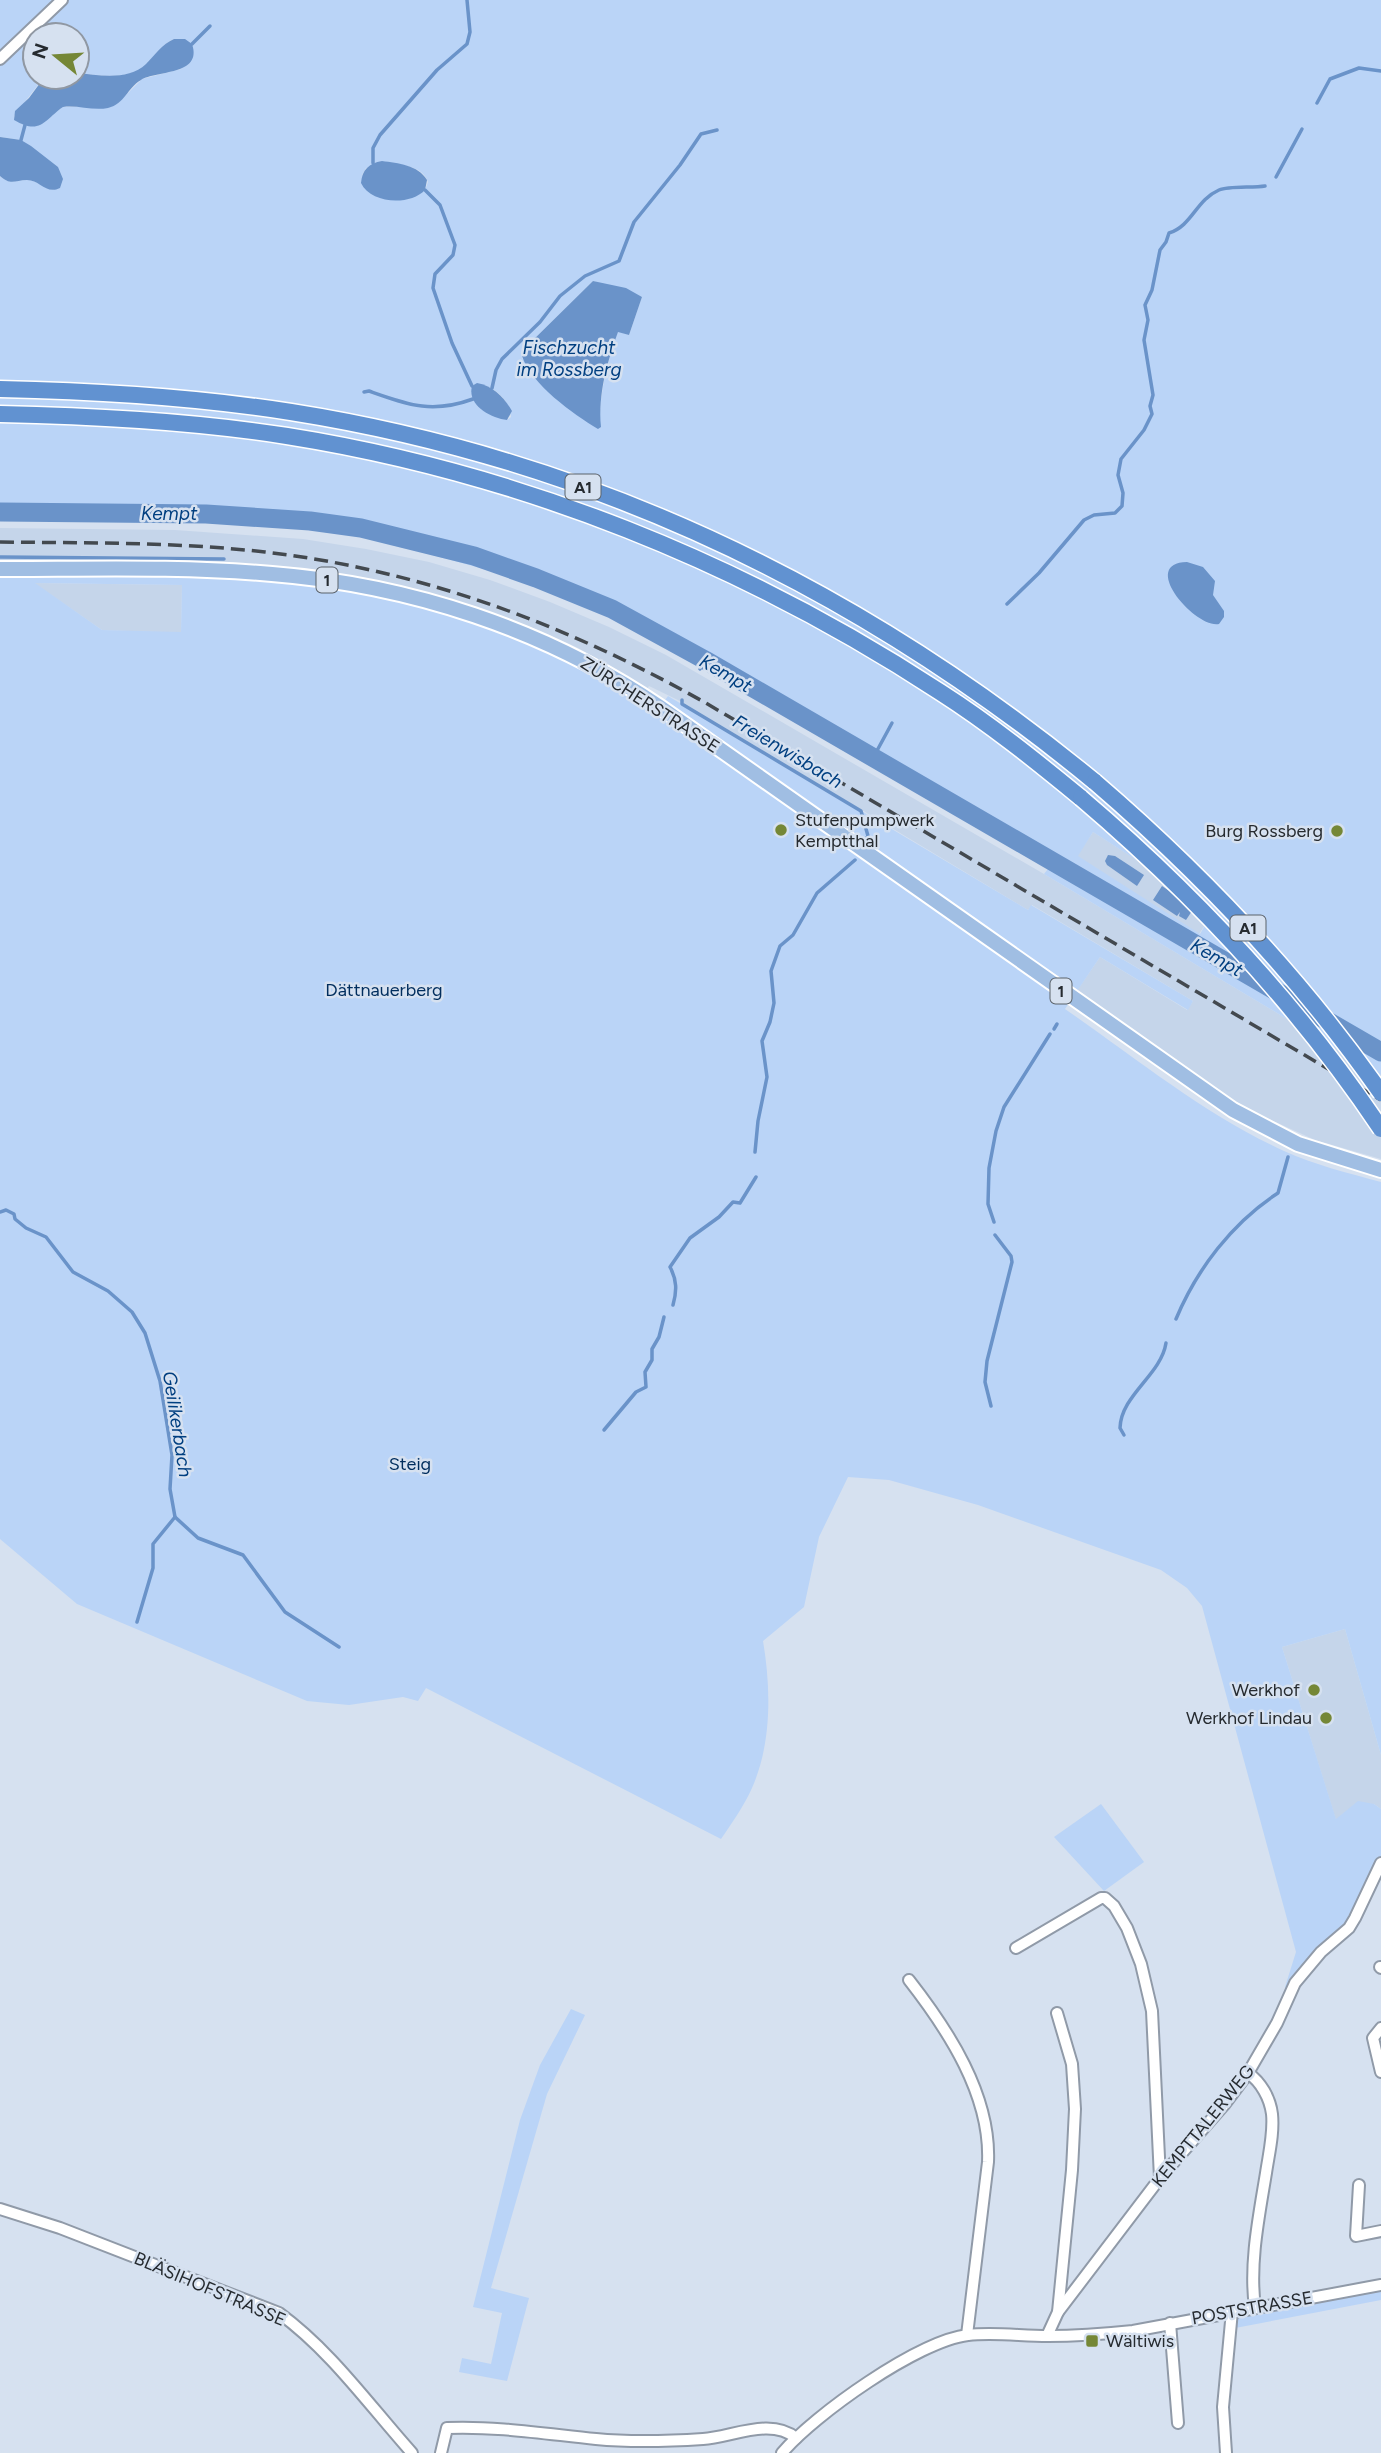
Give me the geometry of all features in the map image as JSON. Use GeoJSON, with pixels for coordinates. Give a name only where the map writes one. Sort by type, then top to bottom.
{"type":"FeatureCollection","features":[{"type":"Feature","properties":{"kind":"highway","name":"A1"},"geometry":{"type":"LineString","coordinates":[[0,389],[153,396],[292,412],[437,442],[580,486],[719,542],[800,582],[852,611],[977,692],[1095,782],[1183,862],[1246,926],[1305,993],[1381,1093]]}},
{"type":"Feature","properties":{"kind":"highway","name":"A1"},"geometry":{"type":"LineString","coordinates":[[0,414],[151,420],[288,436],[431,466],[572,509],[709,564],[840,631],[957,703],[1013,744],[1082,798],[1161,870],[1244,955],[1314,1038],[1381,1129]]}},
{"type":"Feature","properties":{"kind":"main road","name":"ZÜRCHERSTRASSE"},"geometry":{"type":"LineString","coordinates":[[0,569],[208,571],[294,576],[353,584],[403,595],[488,620],[556,647],[621,682],[1226,1106],[1298,1144],[1381,1170]]}},
{"type":"Feature","properties":{"kind":"street"},"geometry":{"type":"LineString","coordinates":[[0,59],[62,0]]}},
{"type":"Feature","properties":{"kind":"street","name":"KEMPTTALERWEG"},"geometry":{"type":"LineString","coordinates":[[1058,2312],[1160,2178],[1224,2105],[1248,2073],[1273,2031],[1295,1983],[1321,1952],[1349,1928],[1381,1863]]}},
{"type":"Feature","properties":{"kind":"street"},"geometry":{"type":"LineString","coordinates":[[1016,1948],[1094,1901],[1105,1898],[1114,1906],[1127,1928],[1141,1964],[1152,2011],[1160,2178]]}},
{"type":"Feature","properties":{"kind":"street"},"geometry":{"type":"LineString","coordinates":[[909,1980],[956,2045],[977,2097],[987,2136],[988,2162],[967,2335]]}},
{"type":"Feature","properties":{"kind":"street"},"geometry":{"type":"LineString","coordinates":[[1047,2336],[1058,2312],[1076,2109],[1072,2064],[1057,2013]]}},
{"type":"Feature","properties":{"kind":"street"},"geometry":{"type":"LineString","coordinates":[[1381,2028],[1373,2038],[1381,2072]]}},
{"type":"Feature","properties":{"kind":"street"},"geometry":{"type":"LineString","coordinates":[[1248,2073],[1265,2092],[1273,2129],[1257,2239],[1253,2293],[1255,2307]]}},
{"type":"Feature","properties":{"kind":"street"},"geometry":{"type":"LineString","coordinates":[[1359,2185],[1356,2236],[1381,2231]]}},
{"type":"Feature","properties":{"kind":"street","name":"BLÄSIHOFSTRASSE"},"geometry":{"type":"LineString","coordinates":[[0,2209],[60,2228],[279,2314],[301,2329],[325,2352],[412,2453]]}},
{"type":"Feature","properties":{"kind":"street","name":"POSTSTRASSE"},"geometry":{"type":"LineString","coordinates":[[782,2453],[821,2417],[910,2356],[938,2342],[967,2335],[1095,2335],[1381,2285]]}},
{"type":"Feature","properties":{"kind":"street"},"geometry":{"type":"LineString","coordinates":[[1226,2453],[1223,2407],[1232,2311]]}},
{"type":"Feature","properties":{"kind":"street"},"geometry":{"type":"LineString","coordinates":[[1170,2323],[1178,2423]]}},
{"type":"Feature","properties":{"kind":"street"},"geometry":{"type":"LineString","coordinates":[[441,2453],[447,2428],[490,2427],[600,2440],[704,2439],[768,2428],[787,2431],[796,2438]]}},
{"type":"Feature","properties":{"kind":"street"},"geometry":{"type":"LineString","coordinates":[[599,2453],[600,2440]]}},
{"type":"Feature","properties":{"kind":"shaded area"},"geometry":{"type":"Polygon","coordinates":[[[0,528],[175,530],[303,539],[366,549],[429,562],[490,580],[609,627],[666,655],[1044,874],[1381,1075],[1381,1159],[1315,1140],[1269,1119],[1264,1127],[1072,998],[1100,957],[1187,1010],[1193,1001],[1032,905],[1028,910],[684,703],[649,686],[647,689],[578,648],[541,631],[470,605],[321,571],[245,564],[0,561],[0,528]]]}},
{"type":"Feature","properties":{"kind":"shaded area"},"geometry":{"type":"Polygon","coordinates":[[[34,583],[182,585],[181,633],[102,630],[34,583]]]}},
{"type":"Feature","properties":{"kind":"shaded area"},"geometry":{"type":"Polygon","coordinates":[[[1093,832],[1215,910],[1199,934],[1077,856],[1093,832]]]}},
{"type":"Feature","properties":{"kind":"shaded area"},"geometry":{"type":"Polygon","coordinates":[[[1345,1629],[1381,1755],[1381,1809],[1374,1804],[1336,1820],[1282,1647],[1345,1629]]]}},
{"type":"Feature","properties":{"kind":"green space"},"geometry":{"type":"Polygon","coordinates":[[[0,0],[1381,0],[1381,1075],[1044,874],[1058,856],[875,763],[613,617],[524,580],[418,551],[371,525],[311,515],[220,508],[0,508],[0,176],[10,181],[30,180],[54,190],[55,165],[21,140],[0,137],[0,0]],[[398,164],[366,168],[362,175],[425,190],[428,182],[426,177],[411,167],[398,164]],[[593,281],[527,346],[522,358],[557,397],[598,428],[604,379],[618,331],[629,335],[642,297],[593,281]],[[475,384],[481,409],[507,420],[511,417],[507,404],[499,394],[488,387],[475,384]],[[1093,832],[1078,856],[1200,934],[1214,910],[1093,832]]]}},
{"type":"Feature","properties":{"kind":"green space","name":"Dättnauerberg"},"geometry":{"type":"Polygon","coordinates":[[[0,569],[272,574],[488,619],[660,707],[668,696],[1028,910],[1031,905],[1193,1001],[1188,1010],[1100,957],[1065,1009],[1172,1085],[1255,1137],[1308,1160],[1381,1182],[1381,1755],[1345,1629],[1282,1647],[1336,1819],[1358,1801],[1374,1804],[1381,1809],[1381,1863],[1355,1918],[1288,1997],[1285,1987],[1296,1952],[1202,1606],[1187,1588],[1161,1570],[978,1505],[889,1480],[848,1477],[819,1537],[804,1607],[763,1641],[768,1715],[763,1753],[749,1795],[721,1839],[426,1688],[418,1701],[403,1697],[349,1705],[307,1701],[77,1604],[0,1539],[0,569]],[[35,583],[102,630],[181,632],[182,585],[35,583]]]}},
{"type":"Feature","properties":{"kind":"green space"},"geometry":{"type":"Polygon","coordinates":[[[1101,1804],[1144,1862],[1104,1891],[1054,1837],[1101,1804]]]}},
{"type":"Feature","properties":{"kind":"green space"},"geometry":{"type":"Polygon","coordinates":[[[571,2009],[585,2015],[547,2094],[491,2288],[529,2298],[507,2381],[459,2372],[462,2358],[491,2364],[502,2313],[473,2307],[520,2120],[540,2065],[571,2009]]]}},
{"type":"Feature","properties":{"kind":"green space"},"geometry":{"type":"Polygon","coordinates":[[[1381,2285],[1381,2300],[1230,2329],[1232,2311],[1381,2285]]]}},
{"type":"Feature","properties":{"kind":"water"},"geometry":{"type":"Polygon","coordinates":[[[185,39],[192,44],[194,54],[191,62],[185,67],[141,80],[114,106],[102,109],[63,107],[37,126],[23,125],[14,120],[15,111],[34,91],[91,91],[91,75],[113,76],[131,73],[146,64],[170,41],[185,39]]]}},
{"type":"Feature","properties":{"kind":"water"},"geometry":{"type":"Polygon","coordinates":[[[0,137],[21,140],[58,167],[63,179],[60,188],[51,190],[27,180],[10,182],[0,176],[0,137]]]}},
{"type":"Feature","properties":{"kind":"water"},"geometry":{"type":"Polygon","coordinates":[[[382,161],[418,171],[427,180],[425,190],[410,199],[401,200],[382,199],[373,195],[361,183],[363,174],[373,163],[382,161]]]}},
{"type":"Feature","properties":{"kind":"water","name":"Fischzucht im Rossberg"},"geometry":{"type":"Polygon","coordinates":[[[593,281],[626,288],[642,297],[629,335],[618,332],[614,344],[604,378],[601,427],[598,429],[565,407],[543,387],[522,356],[527,346],[593,281]]]}},
{"type":"Feature","properties":{"kind":"water"},"geometry":{"type":"Polygon","coordinates":[[[477,383],[493,389],[505,401],[512,411],[507,420],[494,417],[476,405],[471,393],[472,386],[477,383]]]}},
{"type":"Feature","properties":{"kind":"water"},"geometry":{"type":"Polygon","coordinates":[[[1187,562],[1203,567],[1215,581],[1213,595],[1224,611],[1224,617],[1219,624],[1197,617],[1176,595],[1168,573],[1173,565],[1187,562]]]}},
{"type":"Feature","properties":{"kind":"water"},"geometry":{"type":"Polygon","coordinates":[[[1108,855],[1115,856],[1144,875],[1137,886],[1107,865],[1105,861],[1108,855]]]}},
{"type":"Feature","properties":{"kind":"water"},"geometry":{"type":"Polygon","coordinates":[[[1162,886],[1194,908],[1186,920],[1179,916],[1180,912],[1177,916],[1153,900],[1162,886]]]}},
{"type":"Feature","properties":{"kind":"waterway"},"geometry":{"type":"LineString","coordinates":[[373,163],[373,148],[380,135],[437,70],[467,44],[470,32],[467,0]]}},
{"type":"Feature","properties":{"kind":"waterway"},"geometry":{"type":"LineString","coordinates":[[192,44],[210,26]]}},
{"type":"Feature","properties":{"kind":"waterway"},"geometry":{"type":"LineString","coordinates":[[1317,103],[1330,79],[1359,68],[1381,71]]}},
{"type":"Feature","properties":{"kind":"waterway"},"geometry":{"type":"LineString","coordinates":[[21,140],[25,125]]}},
{"type":"Feature","properties":{"kind":"waterway"},"geometry":{"type":"LineString","coordinates":[[1276,177],[1302,129]]}},
{"type":"Feature","properties":{"kind":"waterway"},"geometry":{"type":"LineString","coordinates":[[492,388],[502,359],[540,322],[560,296],[585,276],[619,261],[634,222],[701,134],[717,130]]}},
{"type":"Feature","properties":{"kind":"waterway"},"geometry":{"type":"LineString","coordinates":[[1007,604],[1039,573],[1084,520],[1094,515],[1115,513],[1122,506],[1123,493],[1118,475],[1121,459],[1144,430],[1152,414],[1150,406],[1153,395],[1144,340],[1148,320],[1145,305],[1152,290],[1160,250],[1169,233],[1183,225],[1211,194],[1219,190],[1265,186]]}},
{"type":"Feature","properties":{"kind":"waterway"},"geometry":{"type":"LineString","coordinates":[[425,190],[440,205],[455,245],[453,255],[435,274],[433,288],[452,343],[472,386]]}},
{"type":"Feature","properties":{"kind":"waterway"},"geometry":{"type":"LineString","coordinates":[[364,392],[369,391],[409,404],[433,407],[473,399]]}},
{"type":"Feature","properties":{"kind":"waterway","name":"Kempt"},"geometry":{"type":"LineString","coordinates":[[0,512],[206,514],[310,521],[361,528],[474,556],[536,578],[612,609],[705,660],[1381,1052]]}},
{"type":"Feature","properties":{"kind":"waterway"},"geometry":{"type":"LineString","coordinates":[[0,557],[224,559]]}},
{"type":"Feature","properties":{"kind":"waterway","name":"Freienwisbach"},"geometry":{"type":"LineString","coordinates":[[700,669],[705,660]]}},
{"type":"Feature","properties":{"kind":"waterway","name":"Freienwisbach"},"geometry":{"type":"LineString","coordinates":[[682,700],[682,704],[861,811],[868,836],[866,839]]}},
{"type":"Feature","properties":{"kind":"waterway"},"geometry":{"type":"LineString","coordinates":[[873,758],[892,723]]}},
{"type":"Feature","properties":{"kind":"waterway","name":"Freienwisbach"},"geometry":{"type":"LineString","coordinates":[[755,1152],[767,1077],[762,1041],[774,1003],[771,971],[780,946],[793,935],[817,893],[855,860]]}},
{"type":"Feature","properties":{"kind":"waterway"},"geometry":{"type":"LineString","coordinates":[[1054,1029],[1057,1024]]}},
{"type":"Feature","properties":{"kind":"waterway"},"geometry":{"type":"LineString","coordinates":[[994,1222],[988,1204],[989,1168],[996,1131],[1004,1107],[1050,1034]]}},
{"type":"Feature","properties":{"kind":"waterway"},"geometry":{"type":"LineString","coordinates":[[1176,1319],[1194,1282],[1218,1248],[1246,1218],[1278,1193],[1288,1157]]}},
{"type":"Feature","properties":{"kind":"waterway","name":"Freienwisbach"},"geometry":{"type":"LineString","coordinates":[[673,1305],[676,1286],[670,1267],[690,1238],[719,1217],[733,1202],[740,1203],[756,1177]]}},
{"type":"Feature","properties":{"kind":"waterway","name":"Geilikerbach"},"geometry":{"type":"LineString","coordinates":[[0,1212],[6,1210],[14,1214],[15,1219],[26,1228],[46,1237],[73,1272],[108,1291],[132,1312],[145,1333],[160,1381],[172,1455],[170,1489],[175,1517],[153,1544],[153,1568],[137,1622]]}},
{"type":"Feature","properties":{"kind":"waterway"},"geometry":{"type":"LineString","coordinates":[[991,1406],[985,1382],[987,1361],[1012,1262],[1011,1256],[995,1235]]}},
{"type":"Feature","properties":{"kind":"waterway","name":"Freienwisbach"},"geometry":{"type":"LineString","coordinates":[[604,1430],[636,1392],[646,1387],[645,1372],[652,1360],[652,1349],[659,1337],[664,1317]]}},
{"type":"Feature","properties":{"kind":"waterway"},"geometry":{"type":"LineString","coordinates":[[1124,1435],[1120,1428],[1127,1405],[1157,1365],[1166,1343]]}},
{"type":"Feature","properties":{"kind":"waterway"},"geometry":{"type":"LineString","coordinates":[[175,1517],[198,1538],[243,1555],[285,1612],[339,1647]]}},
{"type":"Feature","properties":{"kind":"railway"},"geometry":{"type":"LineString","coordinates":[[0,542],[199,546],[323,560],[436,587],[546,625],[652,674],[704,702],[1381,1100]]}},
{"type":"Feature","properties":{"kind":"place","name":"Stufenpumpwerk Kemptthal"},"geometry":{"type":"Point","coordinates":[781,830]}},
{"type":"Feature","properties":{"kind":"place","name":"Burg Rossberg"},"geometry":{"type":"Point","coordinates":[1337,831]}},
{"type":"Feature","properties":{"kind":"place","name":"Werkhof"},"geometry":{"type":"Point","coordinates":[1314,1690]}},
{"type":"Feature","properties":{"kind":"place","name":"Werkhof Lindau"},"geometry":{"type":"Point","coordinates":[1326,1718]}},
{"type":"Feature","properties":{"kind":"place","name":"Wältiwis"},"geometry":{"type":"Point","coordinates":[1092,2341]}},
{"type":"Feature","properties":{"kind":"park label","name":"Steig"},"geometry":{"type":"Point","coordinates":[410,1464]}}]}
